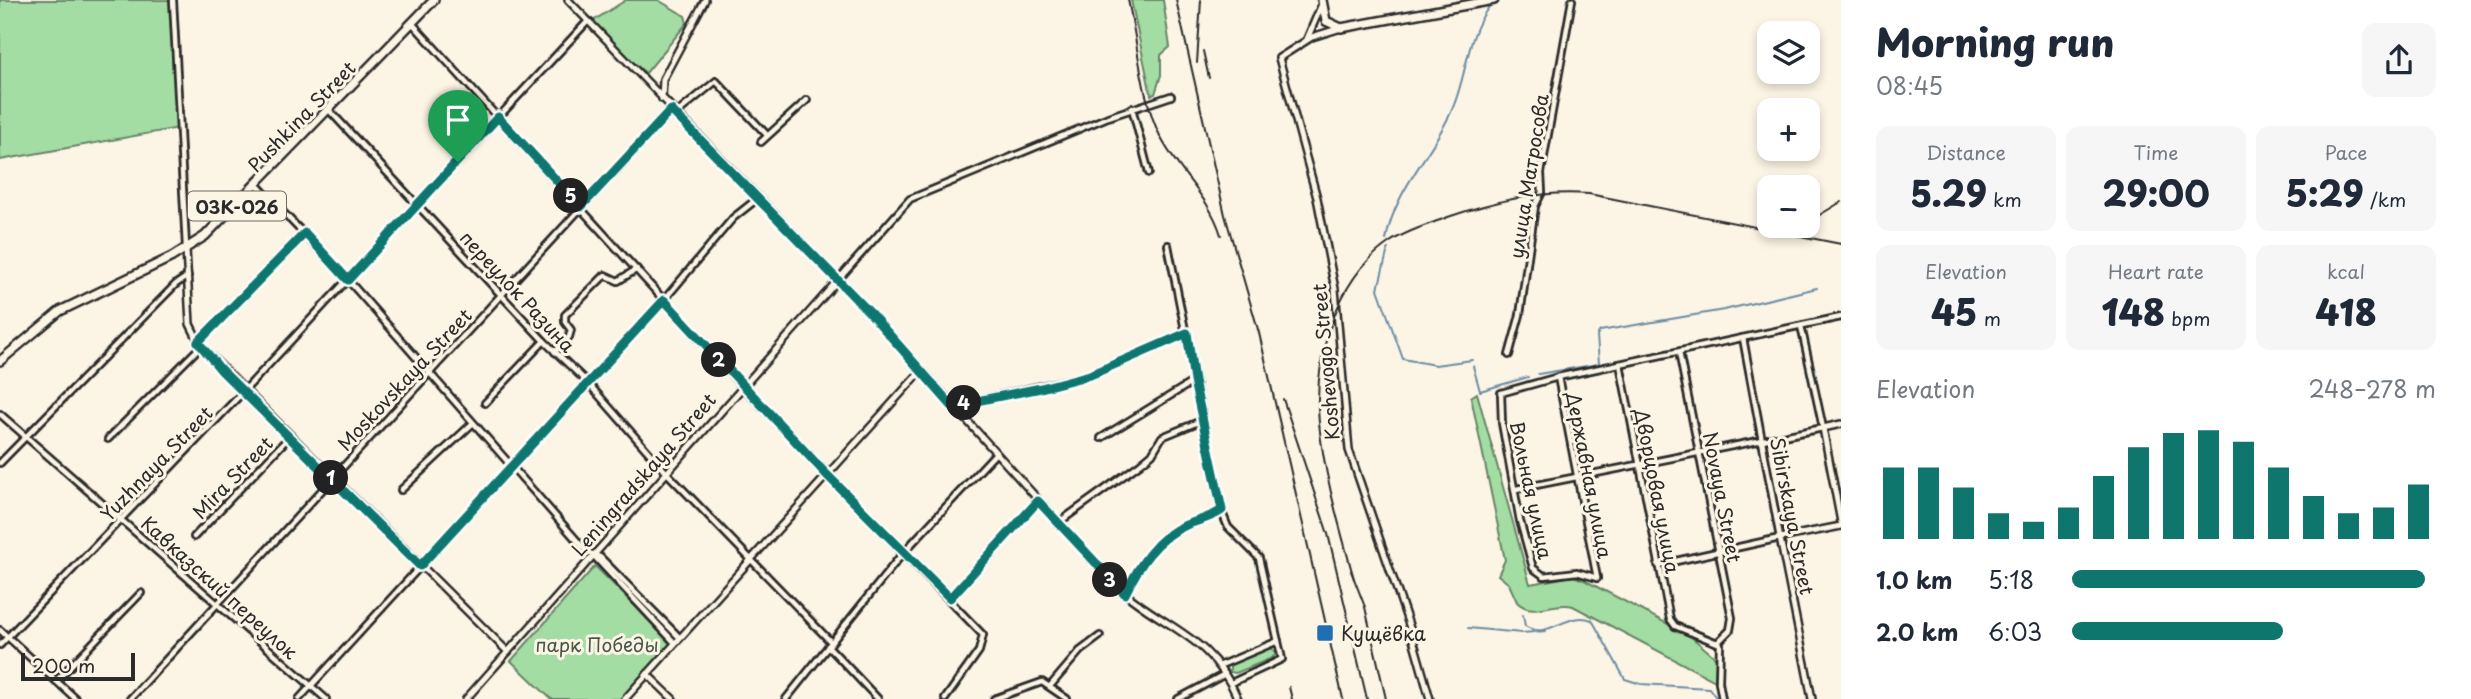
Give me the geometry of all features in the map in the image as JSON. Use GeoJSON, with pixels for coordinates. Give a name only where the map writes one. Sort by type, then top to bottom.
{"type":"FeatureCollection","features":[{"type":"Feature","properties":{"kind":"main road","name":"Pushkina Street"},"geometry":{"type":"LineString","coordinates":[[0,361],[60,311],[186,249],[205,236],[434,0]]}},
{"type":"Feature","properties":{"kind":"main road"},"geometry":{"type":"LineString","coordinates":[[1322,2],[1326,21],[1341,28],[1494,0]]}},
{"type":"Feature","properties":{"kind":"street"},"geometry":{"type":"LineString","coordinates":[[173,0],[190,324],[200,344],[244,391],[508,652]]}},
{"type":"Feature","properties":{"kind":"street"},"geometry":{"type":"LineString","coordinates":[[568,0],[673,112],[838,280],[1125,594],[1189,636],[1221,665],[1238,699]]}},
{"type":"Feature","properties":{"kind":"street"},"geometry":{"type":"LineString","coordinates":[[662,99],[663,79],[705,0]]}},
{"type":"Feature","properties":{"kind":"street","name":"улица Матросова"},"geometry":{"type":"LineString","coordinates":[[1509,355],[1520,315],[1535,206],[1542,192],[1541,173],[1572,0]]}},
{"type":"Feature","properties":{"kind":"street"},"geometry":{"type":"LineString","coordinates":[[1307,40],[1322,2]]}},
{"type":"Feature","properties":{"kind":"street","name":"Yuzhnaya Street"},"geometry":{"type":"LineString","coordinates":[[0,645],[419,205],[588,20]]}},
{"type":"Feature","properties":{"kind":"street"},"geometry":{"type":"LineString","coordinates":[[412,23],[742,386],[950,598],[984,639],[979,651],[945,699]]}},
{"type":"Feature","properties":{"kind":"street"},"geometry":{"type":"LineString","coordinates":[[1307,40],[1341,28]]}},
{"type":"Feature","properties":{"kind":"street","name":"Koshevogo Street"},"geometry":{"type":"LineString","coordinates":[[1307,40],[1279,58],[1317,198],[1335,289],[1349,450],[1409,625],[1430,699]]}},
{"type":"Feature","properties":{"kind":"street","name":"Moskovskaya Street"},"geometry":{"type":"LineString","coordinates":[[130,699],[581,207],[673,112],[716,81],[767,135]]}},
{"type":"Feature","properties":{"kind":"street","name":"Leningradskaya Street"},"geometry":{"type":"LineString","coordinates":[[466,699],[665,471],[910,199],[1132,108],[1171,96]]}},
{"type":"Feature","properties":{"kind":"street"},"geometry":{"type":"LineString","coordinates":[[761,142],[807,100]]}},
{"type":"Feature","properties":{"kind":"street"},"geometry":{"type":"LineString","coordinates":[[1132,108],[1149,173]]}},
{"type":"Feature","properties":{"kind":"street","name":"переулок Разина"},"geometry":{"type":"LineString","coordinates":[[329,110],[544,341],[588,383],[665,471],[830,644],[878,699]]}},
{"type":"Feature","properties":{"kind":"street"},"geometry":{"type":"LineString","coordinates":[[257,185],[348,280],[472,424],[587,552],[593,554],[595,561],[677,641]]}},
{"type":"Feature","properties":{"kind":"street"},"geometry":{"type":"LineString","coordinates":[[299,699],[664,300],[733,218],[757,199]]}},
{"type":"Feature","properties":{"kind":"street"},"geometry":{"type":"LineString","coordinates":[[108,439],[305,233]]}},
{"type":"Feature","properties":{"kind":"street"},"geometry":{"type":"LineString","coordinates":[[1168,245],[1222,510],[1228,527],[1259,558],[1282,659],[1231,683]]}},
{"type":"Feature","properties":{"kind":"street"},"geometry":{"type":"LineString","coordinates":[[555,352],[569,337],[571,330],[565,321],[565,315],[605,275],[618,281],[637,269]]}},
{"type":"Feature","properties":{"kind":"street"},"geometry":{"type":"LineString","coordinates":[[0,463],[176,284],[189,275]]}},
{"type":"Feature","properties":{"kind":"street"},"geometry":{"type":"LineString","coordinates":[[1558,377],[1841,317]]}},
{"type":"Feature","properties":{"kind":"street"},"geometry":{"type":"LineString","coordinates":[[1658,565],[1841,524],[1801,326]]}},
{"type":"Feature","properties":{"kind":"street"},"geometry":{"type":"LineString","coordinates":[[952,406],[1090,375],[1187,333]]}},
{"type":"Feature","properties":{"kind":"street","name":"Sibirskaya Street"},"geometry":{"type":"LineString","coordinates":[[1743,338],[1812,699]]}},
{"type":"Feature","properties":{"kind":"street"},"geometry":{"type":"LineString","coordinates":[[485,403],[544,341]]}},
{"type":"Feature","properties":{"kind":"street","name":"Novaya Street"},"geometry":{"type":"LineString","coordinates":[[1679,352],[1701,453],[1732,625],[1718,642]]}},
{"type":"Feature","properties":{"kind":"street","name":"Дворцовая улица"},"geometry":{"type":"LineString","coordinates":[[1620,364],[1658,565],[1672,623],[1718,642]]}},
{"type":"Feature","properties":{"kind":"street"},"geometry":{"type":"LineString","coordinates":[[625,699],[921,371]]}},
{"type":"Feature","properties":{"kind":"street","name":"Вольная улица"},"geometry":{"type":"LineString","coordinates":[[1558,377],[1501,393],[1502,424],[1520,521],[1535,571],[1547,576],[1577,572],[1597,578]]}},
{"type":"Feature","properties":{"kind":"street","name":"Державная улица"},"geometry":{"type":"LineString","coordinates":[[1558,377],[1597,578]]}},
{"type":"Feature","properties":{"kind":"street"},"geometry":{"type":"LineString","coordinates":[[1101,438],[1194,381]]}},
{"type":"Feature","properties":{"kind":"street","name":"Кавказский переулок"},"geometry":{"type":"LineString","coordinates":[[0,414],[326,699]]}},
{"type":"Feature","properties":{"kind":"street"},"geometry":{"type":"LineString","coordinates":[[1058,523],[1140,464],[1152,454],[1162,437],[1203,420]]}},
{"type":"Feature","properties":{"kind":"street"},"geometry":{"type":"LineString","coordinates":[[401,490],[472,424]]}},
{"type":"Feature","properties":{"kind":"street"},"geometry":{"type":"LineString","coordinates":[[1516,489],[1763,442],[1841,424]]}},
{"type":"Feature","properties":{"kind":"street","name":"Mira Street"},"geometry":{"type":"LineString","coordinates":[[194,537],[290,436]]}},
{"type":"Feature","properties":{"kind":"street"},"geometry":{"type":"LineString","coordinates":[[786,699],[903,553],[995,454]]}},
{"type":"Feature","properties":{"kind":"street"},"geometry":{"type":"LineString","coordinates":[[950,598],[1038,501]]}},
{"type":"Feature","properties":{"kind":"street"},"geometry":{"type":"LineString","coordinates":[[1125,594],[1142,563],[1164,539],[1184,526],[1222,510]]}},
{"type":"Feature","properties":{"kind":"street"},"geometry":{"type":"LineString","coordinates":[[56,681],[141,593]]}},
{"type":"Feature","properties":{"kind":"street"},"geometry":{"type":"LineString","coordinates":[[0,630],[76,699]]}},
{"type":"Feature","properties":{"kind":"street"},"geometry":{"type":"LineString","coordinates":[[1051,685],[1080,650],[1100,636]]}},
{"type":"Feature","properties":{"kind":"street"},"geometry":{"type":"LineString","coordinates":[[1221,665],[1278,641]]}},
{"type":"Feature","properties":{"kind":"street"},"geometry":{"type":"LineString","coordinates":[[1718,642],[1722,699]]}},
{"type":"Feature","properties":{"kind":"street"},"geometry":{"type":"LineString","coordinates":[[1178,699],[1226,673]]}},
{"type":"Feature","properties":{"kind":"street"},"geometry":{"type":"LineString","coordinates":[[647,674],[673,699]]}},
{"type":"Feature","properties":{"kind":"street"},"geometry":{"type":"LineString","coordinates":[[994,699],[1037,682],[1051,685],[1067,699]]}},
{"type":"Feature","properties":{"kind":"green space"},"geometry":{"type":"Polygon","coordinates":[[[0,0],[170,0],[179,128],[0,160],[0,0]]]}},
{"type":"Feature","properties":{"kind":"green space"},"geometry":{"type":"Polygon","coordinates":[[[626,0],[658,0],[685,16],[687,23],[646,73],[627,58],[593,21],[626,0]]]}},
{"type":"Feature","properties":{"kind":"green space"},"geometry":{"type":"Polygon","coordinates":[[[1131,0],[1163,0],[1170,47],[1161,55],[1161,75],[1155,94],[1151,95],[1131,0]]]}},
{"type":"Feature","properties":{"kind":"green space"},"geometry":{"type":"Polygon","coordinates":[[[1477,393],[1530,584],[1573,576],[1689,635],[1716,658],[1715,681],[1573,606],[1530,609],[1517,602],[1509,584],[1498,575],[1505,560],[1471,397],[1477,393]]]}},
{"type":"Feature","properties":{"kind":"green space","name":"парк Победы"},"geometry":{"type":"Polygon","coordinates":[[[595,566],[672,643],[622,699],[551,699],[511,661],[595,566]]]}},
{"type":"Feature","properties":{"kind":"green space"},"geometry":{"type":"Polygon","coordinates":[[[1270,646],[1276,654],[1272,658],[1236,673],[1230,672],[1230,664],[1270,646]]]}},
{"type":"Feature","properties":{"kind":"waterway"},"geometry":{"type":"LineString","coordinates":[[1386,240],[1390,222],[1405,190],[1451,112],[1471,44],[1481,18],[1489,7]]}},
{"type":"Feature","properties":{"kind":"waterway"},"geometry":{"type":"LineString","coordinates":[[1388,249],[1378,289],[1403,359],[1435,365],[1472,360]]}},
{"type":"Feature","properties":{"kind":"waterway"},"geometry":{"type":"LineString","coordinates":[[1538,374],[1599,364],[1597,335],[1600,331],[1724,310],[1817,288]]}},
{"type":"Feature","properties":{"kind":"waterway"},"geometry":{"type":"LineString","coordinates":[[1473,366],[1480,391],[1528,377]]}},
{"type":"Feature","properties":{"kind":"waterway"},"geometry":{"type":"LineString","coordinates":[[1523,615],[1525,626],[1534,630],[1550,628],[1574,619],[1592,620],[1625,679],[1641,684],[1709,688],[1717,699]]}},
{"type":"Feature","properties":{"kind":"waterway"},"geometry":{"type":"LineString","coordinates":[[1468,628],[1522,633],[1546,631]]}},
{"type":"Feature","properties":{"kind":"railway"},"geometry":{"type":"LineString","coordinates":[[1128,0],[1144,89],[1154,123],[1168,151],[1209,208],[1221,235]]}},
{"type":"Feature","properties":{"kind":"railway"},"geometry":{"type":"LineString","coordinates":[[1176,0],[1225,215],[1259,333],[1343,699]]}},
{"type":"Feature","properties":{"kind":"railway"},"geometry":{"type":"LineString","coordinates":[[1197,63],[1201,0]]}},
{"type":"Feature","properties":{"kind":"railway"},"geometry":{"type":"LineString","coordinates":[[1203,51],[1209,78]]}},
{"type":"Feature","properties":{"kind":"railway"},"geometry":{"type":"LineString","coordinates":[[1354,579],[1325,462],[1319,423],[1320,373],[1324,348],[1342,299],[1355,277],[1371,258],[1390,242],[1418,228],[1483,206],[1535,195],[1571,193],[1589,194],[1841,244]]}},
{"type":"Feature","properties":{"kind":"railway"},"geometry":{"type":"LineString","coordinates":[[1820,215],[1841,202]]}},
{"type":"Feature","properties":{"kind":"railway"},"geometry":{"type":"LineString","coordinates":[[1283,399],[1328,534],[1367,699]]}},
{"type":"Feature","properties":{"kind":"railway"},"geometry":{"type":"LineString","coordinates":[[1351,571],[1365,607],[1386,699]]}},
{"type":"Feature","properties":{"kind":"railway"},"geometry":{"type":"LineString","coordinates":[[1289,687],[1292,699]]}},
{"type":"Feature","properties":{"kind":"place","name":"Кущёвка"},"geometry":{"type":"Point","coordinates":[1325,633]}},
{"type":"Feature","properties":{"kind":"route"},"geometry":{"type":"LineString","coordinates":[[671,110],[872,315],[952,406],[1090,375],[1187,333],[1194,381],[1222,510],[1173,531],[1142,563],[1125,594],[1038,501],[950,598],[826,474],[664,300],[420,566],[221,370],[198,342],[208,335],[305,233],[348,280],[458,162],[498,117],[581,207],[671,110]]}}]}
